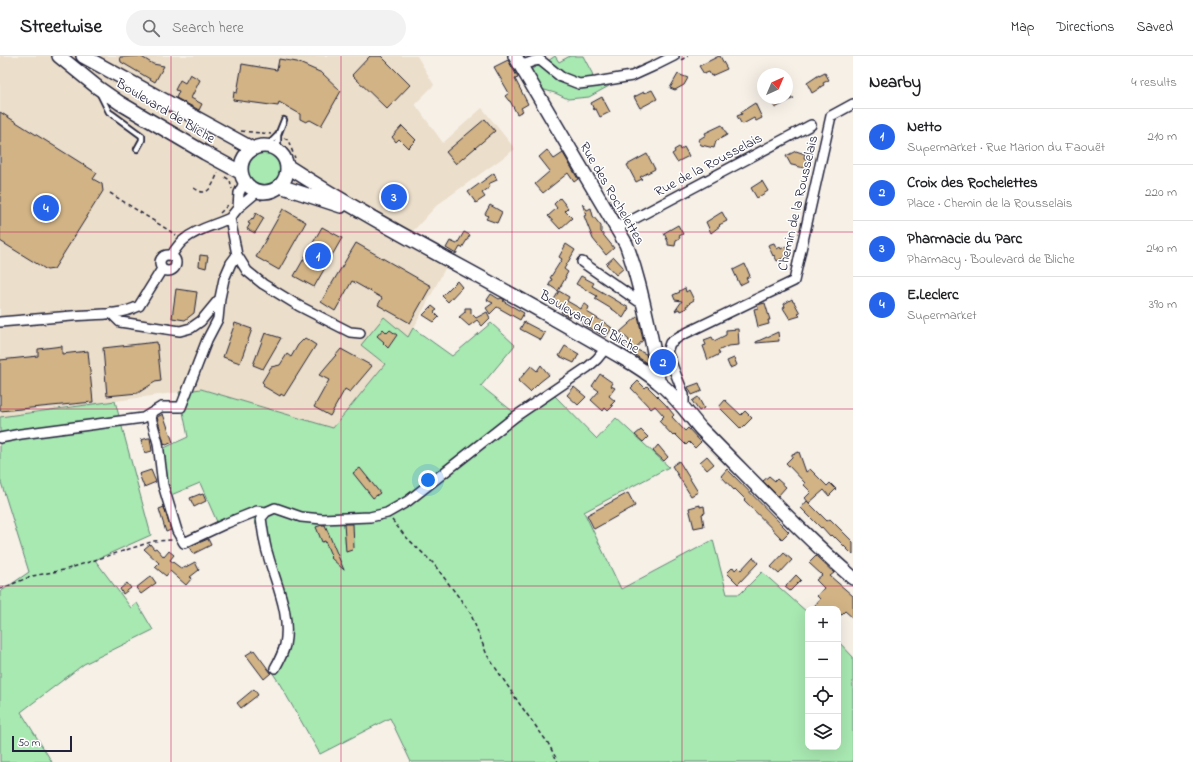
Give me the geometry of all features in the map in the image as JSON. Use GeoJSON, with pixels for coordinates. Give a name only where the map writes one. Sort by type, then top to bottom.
{"type":"FeatureCollection","features":[{"type":"Feature","properties":{"kind":"main road","name":"Boulevard de Bliche"},"geometry":{"type":"LineString","coordinates":[[59,56],[97,87],[120,103],[205,153],[242,177]]}},
{"type":"Feature","properties":{"kind":"main road","name":"Boulevard de Bliche"},"geometry":{"type":"LineString","coordinates":[[87,57],[253,149]]}},
{"type":"Feature","properties":{"kind":"main road","name":"Rue des Rochelettes"},"geometry":{"type":"LineString","coordinates":[[517,61],[626,244],[632,258],[643,302],[655,359],[658,382]]}},
{"type":"Feature","properties":{"kind":"main road"},"geometry":{"type":"LineString","coordinates":[[260,146],[272,149],[285,161],[287,166],[287,174],[279,191],[263,193],[256,197],[242,177],[241,165],[243,158],[247,153],[260,146]]}},
{"type":"Feature","properties":{"kind":"main road","name":"Boulevard de Bliche"},"geometry":{"type":"LineString","coordinates":[[287,166],[366,214],[606,348],[658,382],[676,399],[698,426],[832,560],[853,578]]}},
{"type":"Feature","properties":{"kind":"main road","name":"Boulevard de Bliche"},"geometry":{"type":"LineString","coordinates":[[279,191],[366,214]]}},
{"type":"Feature","properties":{"kind":"street"},"geometry":{"type":"LineString","coordinates":[[517,61],[540,60],[561,77],[579,84],[632,76],[674,56]]}},
{"type":"Feature","properties":{"kind":"street","name":"Chemin de la Rousselais"},"geometry":{"type":"LineString","coordinates":[[684,409],[684,394],[667,352],[670,343],[680,336],[794,281],[831,116],[853,104]]}},
{"type":"Feature","properties":{"kind":"street","name":"Rue de la Rousselais"},"geometry":{"type":"LineString","coordinates":[[617,228],[811,125]]}},
{"type":"Feature","properties":{"kind":"street"},"geometry":{"type":"LineString","coordinates":[[238,208],[238,196],[242,177]]}},
{"type":"Feature","properties":{"kind":"street"},"geometry":{"type":"LineString","coordinates":[[0,322],[111,313],[134,309],[139,306],[162,269],[159,264],[160,259],[165,255],[171,256],[184,239],[195,232],[219,224],[230,218],[238,208],[256,197]]}},
{"type":"Feature","properties":{"kind":"street"},"geometry":{"type":"LineString","coordinates":[[230,218],[237,255],[247,271],[262,284],[300,306],[350,332],[360,334]]}},
{"type":"Feature","properties":{"kind":"street"},"geometry":{"type":"LineString","coordinates":[[0,438],[144,418],[161,407],[181,407],[206,340],[218,319],[224,279],[231,263],[237,255]]}},
{"type":"Feature","properties":{"kind":"street"},"geometry":{"type":"LineString","coordinates":[[582,262],[638,301],[643,302]]}},
{"type":"Feature","properties":{"kind":"street"},"geometry":{"type":"LineString","coordinates":[[111,313],[120,322],[180,331],[191,328],[201,321],[220,298]]}},
{"type":"Feature","properties":{"kind":"street"},"geometry":{"type":"LineString","coordinates":[[275,668],[282,655],[285,645],[285,616],[281,596],[267,554],[263,534],[261,518],[266,512],[275,508],[301,517],[322,519],[370,517],[387,513],[408,501],[516,416],[588,367],[606,348]]}},
{"type":"Feature","properties":{"kind":"street"},"geometry":{"type":"LineString","coordinates":[[150,414],[158,443],[163,485],[177,531],[184,543],[257,511],[266,512]]}},
{"type":"Feature","properties":{"kind":"lane"},"geometry":{"type":"LineString","coordinates":[[97,87],[109,112],[142,136],[142,140],[137,149]]}},
{"type":"Feature","properties":{"kind":"lane"},"geometry":{"type":"LineString","coordinates":[[272,149],[284,120]]}},
{"type":"Feature","properties":{"kind":"lane"},"geometry":{"type":"LineString","coordinates":[[272,149],[278,135]]}},
{"type":"Feature","properties":{"kind":"path"},"geometry":{"type":"LineString","coordinates":[[256,197],[279,191]]}},
{"type":"Feature","properties":{"kind":"path"},"geometry":{"type":"LineString","coordinates":[[110,193],[177,236]]}},
{"type":"Feature","properties":{"kind":"path"},"geometry":{"type":"LineString","coordinates":[[218,215],[232,199]]}},
{"type":"Feature","properties":{"kind":"path"},"geometry":{"type":"LineString","coordinates":[[387,513],[405,536],[433,563],[470,612],[487,655],[548,743],[558,762]]}},
{"type":"Feature","properties":{"kind":"path"},"geometry":{"type":"LineString","coordinates":[[0,589],[32,576],[64,570],[154,541],[171,541],[181,539]]}},
{"type":"Feature","properties":{"kind":"shaded area"},"geometry":{"type":"Polygon","coordinates":[[[0,56],[417,56],[434,85],[415,104],[443,143],[482,108],[515,149],[437,205],[413,231],[452,255],[409,337],[361,345],[385,364],[333,428],[201,389],[0,417],[0,56]]]}},
{"type":"Feature","properties":{"kind":"green space"},"geometry":{"type":"Polygon","coordinates":[[[555,56],[559,62],[570,56],[583,56],[592,73],[593,79],[573,77],[563,73],[548,61],[555,56]]]}},
{"type":"Feature","properties":{"kind":"green space"},"geometry":{"type":"Polygon","coordinates":[[[539,65],[544,67],[560,80],[607,83],[609,86],[589,97],[568,99],[541,89],[531,72],[532,69],[539,65]]]}},
{"type":"Feature","properties":{"kind":"green space"},"geometry":{"type":"Polygon","coordinates":[[[263,152],[275,157],[280,169],[275,181],[263,186],[251,181],[246,169],[251,157],[263,152]]]}},
{"type":"Feature","properties":{"kind":"green space"},"geometry":{"type":"Polygon","coordinates":[[[384,317],[408,337],[413,328],[452,356],[491,323],[515,345],[481,386],[521,418],[555,396],[597,439],[616,418],[669,467],[584,512],[621,589],[713,540],[727,594],[740,594],[762,572],[805,610],[805,750],[841,750],[841,644],[853,657],[853,762],[411,762],[390,718],[320,754],[270,669],[281,641],[283,620],[272,573],[253,516],[221,531],[200,483],[171,495],[162,449],[188,437],[179,392],[201,389],[333,428],[385,364],[361,345],[384,317]]]}},
{"type":"Feature","properties":{"kind":"green space"},"geometry":{"type":"Polygon","coordinates":[[[115,401],[151,535],[95,560],[131,608],[137,603],[153,630],[84,664],[21,712],[52,762],[0,762],[0,592],[29,572],[0,479],[0,417],[115,401]]]}},
{"type":"Feature","properties":{"kind":"building"},"geometry":{"type":"Polygon","coordinates":[[[140,56],[153,64],[164,66],[155,82],[121,62],[120,57],[140,56]]]}},
{"type":"Feature","properties":{"kind":"building"},"geometry":{"type":"Polygon","coordinates":[[[370,56],[381,56],[410,85],[387,109],[352,75],[370,56]]]}},
{"type":"Feature","properties":{"kind":"building"},"geometry":{"type":"Polygon","coordinates":[[[719,56],[727,69],[711,76],[709,72],[704,74],[699,66],[719,56]]]}},
{"type":"Feature","properties":{"kind":"building"},"geometry":{"type":"Polygon","coordinates":[[[279,59],[297,62],[322,73],[341,91],[321,126],[310,120],[306,122],[300,119],[300,114],[279,102],[278,106],[233,100],[234,92],[237,93],[242,64],[277,70],[279,59]]]}},
{"type":"Feature","properties":{"kind":"building"},"geometry":{"type":"Polygon","coordinates":[[[508,60],[518,78],[515,79],[528,104],[521,108],[523,111],[517,114],[510,101],[505,96],[509,93],[494,67],[508,60]]]}},
{"type":"Feature","properties":{"kind":"building"},"geometry":{"type":"Polygon","coordinates":[[[825,73],[829,80],[823,83],[824,85],[812,93],[807,83],[825,73]]]}},
{"type":"Feature","properties":{"kind":"building"},"geometry":{"type":"Polygon","coordinates":[[[190,74],[200,80],[191,98],[202,104],[199,110],[176,98],[179,91],[175,90],[180,80],[185,83],[190,74]]]}},
{"type":"Feature","properties":{"kind":"building"},"geometry":{"type":"Polygon","coordinates":[[[678,74],[688,78],[684,85],[675,90],[670,88],[678,74]]]}},
{"type":"Feature","properties":{"kind":"building"},"geometry":{"type":"Polygon","coordinates":[[[652,90],[657,99],[640,108],[634,97],[652,90]]]}},
{"type":"Feature","properties":{"kind":"building"},"geometry":{"type":"Polygon","coordinates":[[[602,97],[610,112],[600,117],[596,109],[594,110],[591,103],[602,97]]]}},
{"type":"Feature","properties":{"kind":"building"},"geometry":{"type":"Polygon","coordinates":[[[755,103],[762,118],[756,121],[754,118],[743,124],[741,123],[737,116],[742,114],[741,112],[755,103]]]}},
{"type":"Feature","properties":{"kind":"building"},"geometry":{"type":"Polygon","coordinates":[[[773,104],[783,104],[775,108],[773,104]]]}},
{"type":"Feature","properties":{"kind":"building"},"geometry":{"type":"Polygon","coordinates":[[[0,112],[97,173],[93,179],[102,184],[103,191],[54,269],[47,270],[0,241],[0,112]]]}},
{"type":"Feature","properties":{"kind":"building"},"geometry":{"type":"Polygon","coordinates":[[[485,119],[495,131],[456,164],[446,152],[485,119]]]}},
{"type":"Feature","properties":{"kind":"building"},"geometry":{"type":"Polygon","coordinates":[[[722,125],[727,135],[716,141],[714,148],[701,145],[698,140],[706,135],[705,133],[722,125]]]}},
{"type":"Feature","properties":{"kind":"building"},"geometry":{"type":"Polygon","coordinates":[[[402,126],[416,140],[408,148],[399,139],[396,142],[392,137],[402,126]]]}},
{"type":"Feature","properties":{"kind":"building"},"geometry":{"type":"Polygon","coordinates":[[[679,147],[680,150],[684,147],[689,156],[677,162],[672,154],[675,152],[674,150],[679,147]]]}},
{"type":"Feature","properties":{"kind":"building"},"geometry":{"type":"Polygon","coordinates":[[[547,150],[554,159],[563,153],[578,179],[574,182],[568,173],[543,193],[535,184],[550,171],[539,157],[547,150]]]}},
{"type":"Feature","properties":{"kind":"building"},"geometry":{"type":"Polygon","coordinates":[[[796,151],[805,154],[804,158],[811,160],[808,169],[791,165],[786,156],[796,151]]]}},
{"type":"Feature","properties":{"kind":"building"},"geometry":{"type":"Polygon","coordinates":[[[647,154],[655,169],[640,177],[642,179],[636,182],[627,165],[647,154]]]}},
{"type":"Feature","properties":{"kind":"building"},"geometry":{"type":"Polygon","coordinates":[[[494,173],[497,180],[488,184],[490,187],[482,193],[485,197],[476,203],[468,192],[494,173]]]}},
{"type":"Feature","properties":{"kind":"building"},"geometry":{"type":"Polygon","coordinates":[[[762,181],[768,191],[757,198],[751,188],[762,181]]]}},
{"type":"Feature","properties":{"kind":"building"},"geometry":{"type":"Polygon","coordinates":[[[397,184],[406,196],[391,208],[383,199],[397,184]]]}},
{"type":"Feature","properties":{"kind":"building"},"geometry":{"type":"Polygon","coordinates":[[[560,198],[568,208],[565,211],[572,218],[560,229],[548,216],[557,208],[554,204],[560,198]]]}},
{"type":"Feature","properties":{"kind":"building"},"geometry":{"type":"Polygon","coordinates":[[[582,203],[587,210],[591,208],[593,216],[601,226],[601,232],[614,248],[606,255],[593,239],[584,216],[586,215],[582,203]]]}},
{"type":"Feature","properties":{"kind":"building"},"geometry":{"type":"Polygon","coordinates":[[[490,205],[502,212],[497,223],[486,219],[488,216],[485,214],[490,205]]]}},
{"type":"Feature","properties":{"kind":"building"},"geometry":{"type":"Polygon","coordinates":[[[283,209],[306,222],[279,270],[256,257],[283,209]]]}},
{"type":"Feature","properties":{"kind":"building"},"geometry":{"type":"Polygon","coordinates":[[[722,212],[727,221],[719,225],[720,226],[711,233],[706,222],[722,212]]]}},
{"type":"Feature","properties":{"kind":"building"},"geometry":{"type":"Polygon","coordinates":[[[256,213],[264,218],[255,233],[247,229],[250,224],[248,223],[252,218],[253,219],[256,213]]]}},
{"type":"Feature","properties":{"kind":"building"},"geometry":{"type":"Polygon","coordinates":[[[678,225],[683,234],[676,240],[675,246],[668,245],[664,233],[678,225]]]}},
{"type":"Feature","properties":{"kind":"building"},"geometry":{"type":"Polygon","coordinates":[[[322,227],[342,238],[314,287],[294,276],[322,227]]]}},
{"type":"Feature","properties":{"kind":"building"},"geometry":{"type":"Polygon","coordinates":[[[464,232],[470,235],[462,248],[460,247],[456,254],[446,248],[450,241],[457,244],[464,232]]]}},
{"type":"Feature","properties":{"kind":"building"},"geometry":{"type":"Polygon","coordinates":[[[356,243],[431,286],[410,323],[378,305],[382,298],[352,281],[335,311],[321,302],[356,243]]]}},
{"type":"Feature","properties":{"kind":"building"},"geometry":{"type":"Polygon","coordinates":[[[774,243],[777,249],[780,247],[781,249],[786,246],[789,253],[777,261],[768,245],[774,243]]]}},
{"type":"Feature","properties":{"kind":"building"},"geometry":{"type":"Polygon","coordinates":[[[566,244],[575,250],[564,269],[568,272],[558,291],[549,285],[552,279],[550,278],[562,259],[559,257],[566,244]]]}},
{"type":"Feature","properties":{"kind":"building"},"geometry":{"type":"Polygon","coordinates":[[[200,255],[208,256],[206,268],[199,266],[200,255]]]}},
{"type":"Feature","properties":{"kind":"building"},"geometry":{"type":"Polygon","coordinates":[[[614,257],[624,268],[616,275],[606,264],[614,257]]]}},
{"type":"Feature","properties":{"kind":"building"},"geometry":{"type":"Polygon","coordinates":[[[745,264],[750,276],[746,278],[748,281],[740,285],[733,270],[745,264]]]}},
{"type":"Feature","properties":{"kind":"building"},"geometry":{"type":"Polygon","coordinates":[[[581,276],[594,283],[592,286],[629,308],[623,318],[615,311],[595,299],[597,296],[576,284],[581,276]]]}},
{"type":"Feature","properties":{"kind":"building"},"geometry":{"type":"Polygon","coordinates":[[[457,281],[462,287],[448,302],[442,296],[457,281]]]}},
{"type":"Feature","properties":{"kind":"building"},"geometry":{"type":"Polygon","coordinates":[[[685,288],[686,292],[689,290],[694,300],[686,306],[687,308],[680,311],[679,309],[675,311],[682,301],[675,300],[673,295],[685,288]]]}},
{"type":"Feature","properties":{"kind":"building"},"geometry":{"type":"Polygon","coordinates":[[[176,289],[197,292],[194,313],[185,320],[172,318],[176,289]]]}},
{"type":"Feature","properties":{"kind":"building"},"geometry":{"type":"Polygon","coordinates":[[[559,291],[569,297],[567,301],[581,309],[584,303],[589,307],[587,312],[612,328],[606,337],[582,324],[584,321],[571,313],[569,317],[561,312],[563,309],[552,303],[559,291]]]}},
{"type":"Feature","properties":{"kind":"building"},"geometry":{"type":"Polygon","coordinates":[[[491,294],[499,299],[501,298],[505,300],[503,301],[524,313],[520,320],[497,307],[490,314],[486,308],[493,303],[487,300],[491,294]]]}},
{"type":"Feature","properties":{"kind":"building"},"geometry":{"type":"Polygon","coordinates":[[[792,299],[800,313],[798,314],[800,316],[790,319],[783,308],[785,307],[784,304],[792,299]]]}},
{"type":"Feature","properties":{"kind":"building"},"geometry":{"type":"Polygon","coordinates":[[[765,303],[770,320],[768,320],[769,324],[758,327],[754,309],[758,308],[757,305],[765,303]]]}},
{"type":"Feature","properties":{"kind":"building"},"geometry":{"type":"Polygon","coordinates":[[[432,306],[437,310],[434,312],[439,317],[434,322],[423,315],[432,306]]]}},
{"type":"Feature","properties":{"kind":"building"},"geometry":{"type":"Polygon","coordinates":[[[465,308],[471,308],[471,313],[476,318],[487,312],[490,318],[482,326],[477,320],[469,326],[459,317],[465,312],[465,308]]]}},
{"type":"Feature","properties":{"kind":"building"},"geometry":{"type":"Polygon","coordinates":[[[638,316],[643,340],[635,349],[646,354],[648,364],[622,346],[624,343],[626,345],[629,340],[620,332],[638,316]]]}},
{"type":"Feature","properties":{"kind":"building"},"geometry":{"type":"Polygon","coordinates":[[[524,322],[545,333],[541,340],[520,329],[524,322]]]}},
{"type":"Feature","properties":{"kind":"building"},"geometry":{"type":"Polygon","coordinates":[[[235,323],[252,329],[240,363],[223,357],[235,323]]]}},
{"type":"Feature","properties":{"kind":"building"},"geometry":{"type":"Polygon","coordinates":[[[383,329],[387,333],[390,330],[397,335],[388,348],[377,336],[383,329]]]}},
{"type":"Feature","properties":{"kind":"building"},"geometry":{"type":"Polygon","coordinates":[[[738,329],[739,345],[728,346],[718,351],[720,354],[708,360],[703,346],[706,345],[704,340],[712,337],[714,341],[726,335],[726,330],[738,329]]]}},
{"type":"Feature","properties":{"kind":"building"},"geometry":{"type":"Polygon","coordinates":[[[778,332],[779,341],[756,343],[756,342],[778,332]]]}},
{"type":"Feature","properties":{"kind":"building"},"geometry":{"type":"Polygon","coordinates":[[[265,333],[281,338],[263,369],[253,365],[265,333]]]}},
{"type":"Feature","properties":{"kind":"building"},"geometry":{"type":"Polygon","coordinates":[[[305,338],[316,345],[284,396],[281,394],[280,396],[263,386],[264,384],[262,382],[271,367],[280,365],[287,354],[291,357],[298,345],[305,338]]]}},
{"type":"Feature","properties":{"kind":"building"},"geometry":{"type":"Polygon","coordinates":[[[157,342],[161,381],[155,382],[138,393],[107,396],[103,348],[157,342]]]}},
{"type":"Feature","properties":{"kind":"building"},"geometry":{"type":"Polygon","coordinates":[[[62,346],[62,354],[88,351],[93,402],[0,411],[0,360],[38,356],[38,349],[62,346]]]}},
{"type":"Feature","properties":{"kind":"building"},"geometry":{"type":"Polygon","coordinates":[[[565,346],[579,354],[574,363],[559,356],[565,346]]]}},
{"type":"Feature","properties":{"kind":"building"},"geometry":{"type":"Polygon","coordinates":[[[341,349],[372,366],[350,392],[345,389],[330,416],[314,407],[329,380],[319,375],[341,349]]]}},
{"type":"Feature","properties":{"kind":"building"},"geometry":{"type":"Polygon","coordinates":[[[734,358],[737,365],[730,368],[727,361],[734,358]]]}},
{"type":"Feature","properties":{"kind":"building"},"geometry":{"type":"Polygon","coordinates":[[[541,365],[549,375],[530,392],[518,381],[531,366],[537,371],[541,365]]]}},
{"type":"Feature","properties":{"kind":"building"},"geometry":{"type":"Polygon","coordinates":[[[600,374],[613,383],[611,386],[615,388],[609,396],[615,401],[611,405],[613,406],[608,411],[605,408],[603,411],[591,400],[599,391],[592,386],[600,374]]]}},
{"type":"Feature","properties":{"kind":"building"},"geometry":{"type":"Polygon","coordinates":[[[638,381],[645,388],[647,386],[666,405],[674,415],[672,417],[685,431],[688,428],[701,442],[695,448],[689,442],[686,445],[675,434],[673,436],[659,421],[664,416],[655,406],[651,409],[631,388],[638,381]]]}},
{"type":"Feature","properties":{"kind":"building"},"geometry":{"type":"Polygon","coordinates":[[[699,383],[702,391],[692,395],[688,387],[699,383]]]}},
{"type":"Feature","properties":{"kind":"building"},"geometry":{"type":"Polygon","coordinates":[[[574,387],[586,397],[578,405],[567,395],[574,387]]]}},
{"type":"Feature","properties":{"kind":"building"},"geometry":{"type":"Polygon","coordinates":[[[698,397],[704,408],[699,411],[692,401],[698,397]]]}},
{"type":"Feature","properties":{"kind":"building"},"geometry":{"type":"Polygon","coordinates":[[[725,400],[741,415],[745,411],[752,418],[741,429],[719,407],[725,400]]]}},
{"type":"Feature","properties":{"kind":"building"},"geometry":{"type":"Polygon","coordinates":[[[163,414],[173,442],[166,445],[164,443],[157,417],[163,414]]]}},
{"type":"Feature","properties":{"kind":"building"},"geometry":{"type":"Polygon","coordinates":[[[641,430],[648,437],[643,442],[635,435],[641,430]]]}},
{"type":"Feature","properties":{"kind":"building"},"geometry":{"type":"Polygon","coordinates":[[[150,438],[152,451],[145,453],[141,440],[150,438]]]}},
{"type":"Feature","properties":{"kind":"building"},"geometry":{"type":"Polygon","coordinates":[[[658,445],[668,457],[664,461],[653,451],[658,445]]]}},
{"type":"Feature","properties":{"kind":"building"},"geometry":{"type":"Polygon","coordinates":[[[799,452],[806,472],[810,469],[827,486],[830,483],[836,489],[829,496],[824,490],[809,503],[805,498],[811,492],[804,485],[805,483],[786,463],[792,457],[792,454],[799,452]]]}},
{"type":"Feature","properties":{"kind":"building"},"geometry":{"type":"Polygon","coordinates":[[[707,456],[714,464],[707,470],[700,462],[707,456]]]}},
{"type":"Feature","properties":{"kind":"building"},"geometry":{"type":"Polygon","coordinates":[[[679,461],[698,492],[691,496],[672,466],[679,461]]]}},
{"type":"Feature","properties":{"kind":"building"},"geometry":{"type":"Polygon","coordinates":[[[360,468],[380,493],[373,498],[353,473],[360,468]]]}},
{"type":"Feature","properties":{"kind":"building"},"geometry":{"type":"Polygon","coordinates":[[[727,469],[789,532],[782,539],[744,500],[745,499],[721,476],[727,469]]]}},
{"type":"Feature","properties":{"kind":"building"},"geometry":{"type":"Polygon","coordinates":[[[151,470],[156,482],[144,487],[139,474],[151,470]]]}},
{"type":"Feature","properties":{"kind":"building"},"geometry":{"type":"Polygon","coordinates":[[[769,476],[775,481],[777,479],[786,487],[778,496],[763,481],[769,476]]]}},
{"type":"Feature","properties":{"kind":"building"},"geometry":{"type":"Polygon","coordinates":[[[628,493],[635,506],[594,529],[587,515],[628,493]]]}},
{"type":"Feature","properties":{"kind":"building"},"geometry":{"type":"Polygon","coordinates":[[[203,494],[206,501],[194,507],[190,498],[203,494]]]}},
{"type":"Feature","properties":{"kind":"building"},"geometry":{"type":"Polygon","coordinates":[[[807,501],[827,521],[830,519],[853,542],[853,555],[835,537],[830,536],[822,527],[821,528],[801,508],[807,501]]]}},
{"type":"Feature","properties":{"kind":"building"},"geometry":{"type":"Polygon","coordinates":[[[700,505],[700,507],[704,506],[705,513],[702,514],[704,526],[694,528],[689,508],[700,505]]]}},
{"type":"Feature","properties":{"kind":"building"},"geometry":{"type":"Polygon","coordinates":[[[164,507],[171,530],[166,532],[159,509],[164,507]]]}},
{"type":"Feature","properties":{"kind":"building"},"geometry":{"type":"Polygon","coordinates":[[[344,524],[353,524],[354,548],[346,552],[344,524]]]}},
{"type":"Feature","properties":{"kind":"building"},"geometry":{"type":"Polygon","coordinates":[[[325,525],[344,570],[330,557],[332,555],[325,541],[322,542],[316,527],[325,525]]]}},
{"type":"Feature","properties":{"kind":"building"},"geometry":{"type":"Polygon","coordinates":[[[208,539],[211,545],[193,554],[189,547],[208,539]]]}},
{"type":"Feature","properties":{"kind":"building"},"geometry":{"type":"Polygon","coordinates":[[[150,544],[164,557],[169,551],[174,555],[170,560],[182,569],[195,562],[199,570],[190,577],[192,578],[186,585],[170,571],[166,576],[155,567],[159,563],[144,549],[150,544]]]}},
{"type":"Feature","properties":{"kind":"building"},"geometry":{"type":"Polygon","coordinates":[[[784,553],[792,560],[779,574],[771,567],[784,553]]]}},
{"type":"Feature","properties":{"kind":"building"},"geometry":{"type":"Polygon","coordinates":[[[816,556],[834,573],[830,576],[853,596],[853,618],[845,611],[841,615],[841,606],[814,606],[820,599],[817,596],[824,588],[816,580],[822,575],[809,563],[816,556]]]}},
{"type":"Feature","properties":{"kind":"building"},"geometry":{"type":"Polygon","coordinates":[[[753,557],[758,563],[738,584],[727,573],[733,567],[735,570],[738,567],[741,570],[753,557]]]}},
{"type":"Feature","properties":{"kind":"building"},"geometry":{"type":"Polygon","coordinates":[[[796,575],[801,580],[790,591],[785,587],[796,575]]]}},
{"type":"Feature","properties":{"kind":"building"},"geometry":{"type":"Polygon","coordinates":[[[151,576],[156,583],[141,594],[136,588],[151,576]]]}},
{"type":"Feature","properties":{"kind":"building"},"geometry":{"type":"Polygon","coordinates":[[[127,583],[131,588],[123,594],[120,589],[127,583]]]}},
{"type":"Feature","properties":{"kind":"building"},"geometry":{"type":"Polygon","coordinates":[[[254,650],[271,673],[264,679],[246,655],[254,650]]]}},
{"type":"Feature","properties":{"kind":"building"},"geometry":{"type":"Polygon","coordinates":[[[254,689],[258,695],[241,708],[237,703],[254,689]]]}},
{"type":"Feature","properties":{"kind":"place","name":"Pharmacie du Parc"},"geometry":{"type":"Point","coordinates":[394,197]}},
{"type":"Feature","properties":{"kind":"place","name":"E.Leclerc"},"geometry":{"type":"Point","coordinates":[46,208]}},
{"type":"Feature","properties":{"kind":"place","name":"Netto"},"geometry":{"type":"Point","coordinates":[318,256]}},
{"type":"Feature","properties":{"kind":"place","name":"Croix des Rochelettes"},"geometry":{"type":"Point","coordinates":[663,362]}}]}
